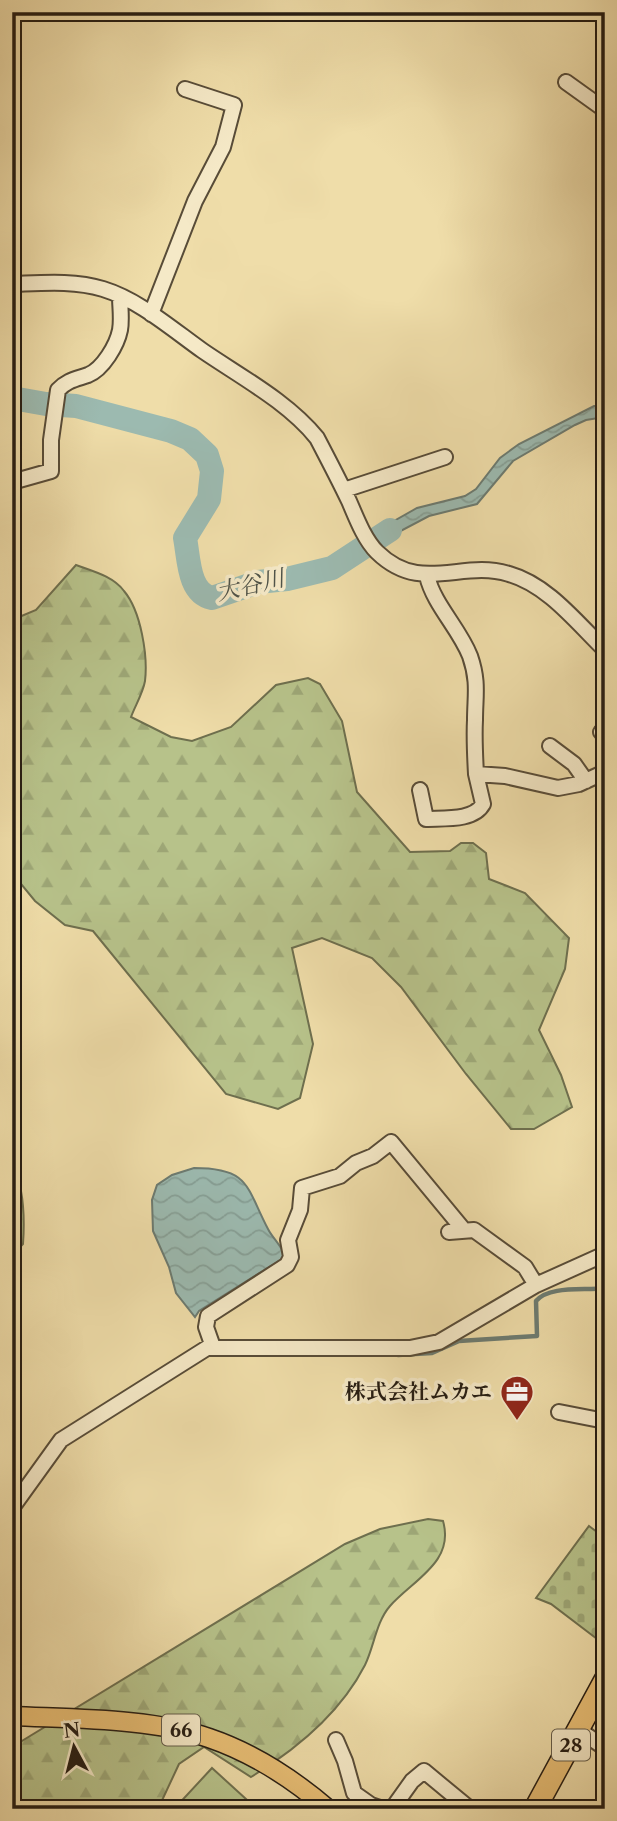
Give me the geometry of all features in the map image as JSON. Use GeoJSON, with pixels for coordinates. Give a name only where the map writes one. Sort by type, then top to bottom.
{"type":"FeatureCollection","features":[{"type":"Feature","properties":{"kind":"highway","name":"28"},"geometry":{"type":"LineString","coordinates":[[535,1809],[605,1680]]}},
{"type":"Feature","properties":{"kind":"main road","name":"66"},"geometry":{"type":"LineString","coordinates":[[12,1716],[132,1723],[176,1729],[209,1738],[281,1773],[308,1791],[328,1809]]}},
{"type":"Feature","properties":{"kind":"street"},"geometry":{"type":"LineString","coordinates":[[566,82],[605,110]]}},
{"type":"Feature","properties":{"kind":"street"},"geometry":{"type":"LineString","coordinates":[[151,314],[195,201],[223,147],[233,105],[185,89]]}},
{"type":"Feature","properties":{"kind":"street"},"geometry":{"type":"LineString","coordinates":[[12,284],[75,284],[102,288],[151,314],[307,426],[317,438],[363,532],[376,551],[402,570],[427,576],[490,570],[509,573],[542,590],[605,650]]}},
{"type":"Feature","properties":{"kind":"street"},"geometry":{"type":"LineString","coordinates":[[12,482],[51,471],[58,390],[64,384],[97,369],[112,347],[120,327],[120,296]]}},
{"type":"Feature","properties":{"kind":"street"},"geometry":{"type":"LineString","coordinates":[[344,491],[445,457]]}},
{"type":"Feature","properties":{"kind":"street"},"geometry":{"type":"LineString","coordinates":[[420,790],[426,819],[470,815],[476,813],[483,804],[476,774],[474,717],[478,695],[475,676],[460,635],[430,588],[427,576]]}},
{"type":"Feature","properties":{"kind":"street"},"geometry":{"type":"LineString","coordinates":[[550,746],[574,764],[586,781]]}},
{"type":"Feature","properties":{"kind":"street"},"geometry":{"type":"LineString","coordinates":[[476,774],[505,776],[558,788],[586,781],[605,772]]}},
{"type":"Feature","properties":{"kind":"street"},"geometry":{"type":"LineString","coordinates":[[213,1347],[206,1327],[208,1317],[287,1265],[291,1256],[288,1240],[300,1210],[302,1188],[340,1176],[391,1142],[456,1231],[474,1230],[525,1267],[536,1285]]}},
{"type":"Feature","properties":{"kind":"street"},"geometry":{"type":"LineString","coordinates":[[12,1508],[61,1440],[201,1352],[213,1347],[410,1348],[428,1345],[454,1334],[536,1285],[605,1254]]}},
{"type":"Feature","properties":{"kind":"street"},"geometry":{"type":"LineString","coordinates":[[558,1412],[605,1421]]}},
{"type":"Feature","properties":{"kind":"street"},"geometry":{"type":"LineString","coordinates":[[579,1730],[605,1748]]}},
{"type":"Feature","properties":{"kind":"street"},"geometry":{"type":"LineString","coordinates":[[336,1740],[354,1793],[370,1805],[383,1809]]}},
{"type":"Feature","properties":{"kind":"street"},"geometry":{"type":"LineString","coordinates":[[392,1809],[412,1781],[424,1771],[470,1809]]}},
{"type":"Feature","properties":{"kind":"green space"},"geometry":{"type":"Polygon","coordinates":[[[76,565],[114,581],[124,591],[135,610],[142,634],[146,671],[143,690],[131,717],[171,737],[192,741],[231,727],[276,685],[308,678],[320,684],[342,721],[357,792],[410,852],[450,851],[461,843],[473,843],[486,853],[489,879],[525,893],[569,938],[565,969],[539,1030],[561,1075],[572,1107],[534,1129],[511,1129],[401,987],[372,958],[322,938],[292,948],[313,1044],[300,1098],[278,1109],[226,1094],[93,931],[65,925],[35,901],[12,873],[12,620],[36,610],[76,565]]]}},
{"type":"Feature","properties":{"kind":"green space"},"geometry":{"type":"Polygon","coordinates":[[[12,1162],[23,1202],[24,1223],[23,1244],[12,1255],[12,1162]]]}},
{"type":"Feature","properties":{"kind":"green space"},"geometry":{"type":"Polygon","coordinates":[[[428,1519],[443,1521],[445,1535],[438,1559],[385,1612],[365,1665],[343,1699],[316,1729],[285,1755],[251,1777],[204,1747],[179,1764],[158,1809],[12,1809],[12,1747],[345,1544],[380,1529],[428,1519]]]}},
{"type":"Feature","properties":{"kind":"green space"},"geometry":{"type":"Polygon","coordinates":[[[589,1526],[605,1538],[605,1633],[601,1642],[551,1604],[536,1598],[589,1526]]]}},
{"type":"Feature","properties":{"kind":"green space"},"geometry":{"type":"Polygon","coordinates":[[[212,1768],[257,1809],[174,1809],[212,1768]]]}},
{"type":"Feature","properties":{"kind":"water"},"geometry":{"type":"Polygon","coordinates":[[[594,406],[605,406],[605,417],[575,425],[513,461],[477,504],[429,516],[378,543],[371,534],[417,508],[465,496],[476,489],[500,458],[519,444],[594,406]]]}},
{"type":"Feature","properties":{"kind":"water"},"geometry":{"type":"Polygon","coordinates":[[[194,1168],[226,1172],[244,1183],[285,1257],[199,1311],[195,1317],[176,1293],[169,1267],[153,1231],[152,1200],[157,1185],[172,1175],[194,1168]]]}},
{"type":"Feature","properties":{"kind":"waterway","name":"大谷川"},"geometry":{"type":"LineString","coordinates":[[12,398],[76,406],[171,431],[190,439],[207,455],[212,471],[209,499],[185,538],[194,582],[204,595],[212,598],[258,582],[287,579],[332,568],[390,530]]}},
{"type":"Feature","properties":{"kind":"waterway"},"geometry":{"type":"LineString","coordinates":[[398,1355],[432,1353],[459,1341],[537,1336],[536,1301],[542,1296],[559,1291],[605,1288]]}},
{"type":"Feature","properties":{"kind":"place","name":"株式会社ムカエ"},"geometry":{"type":"Point","coordinates":[517,1422]}}]}
